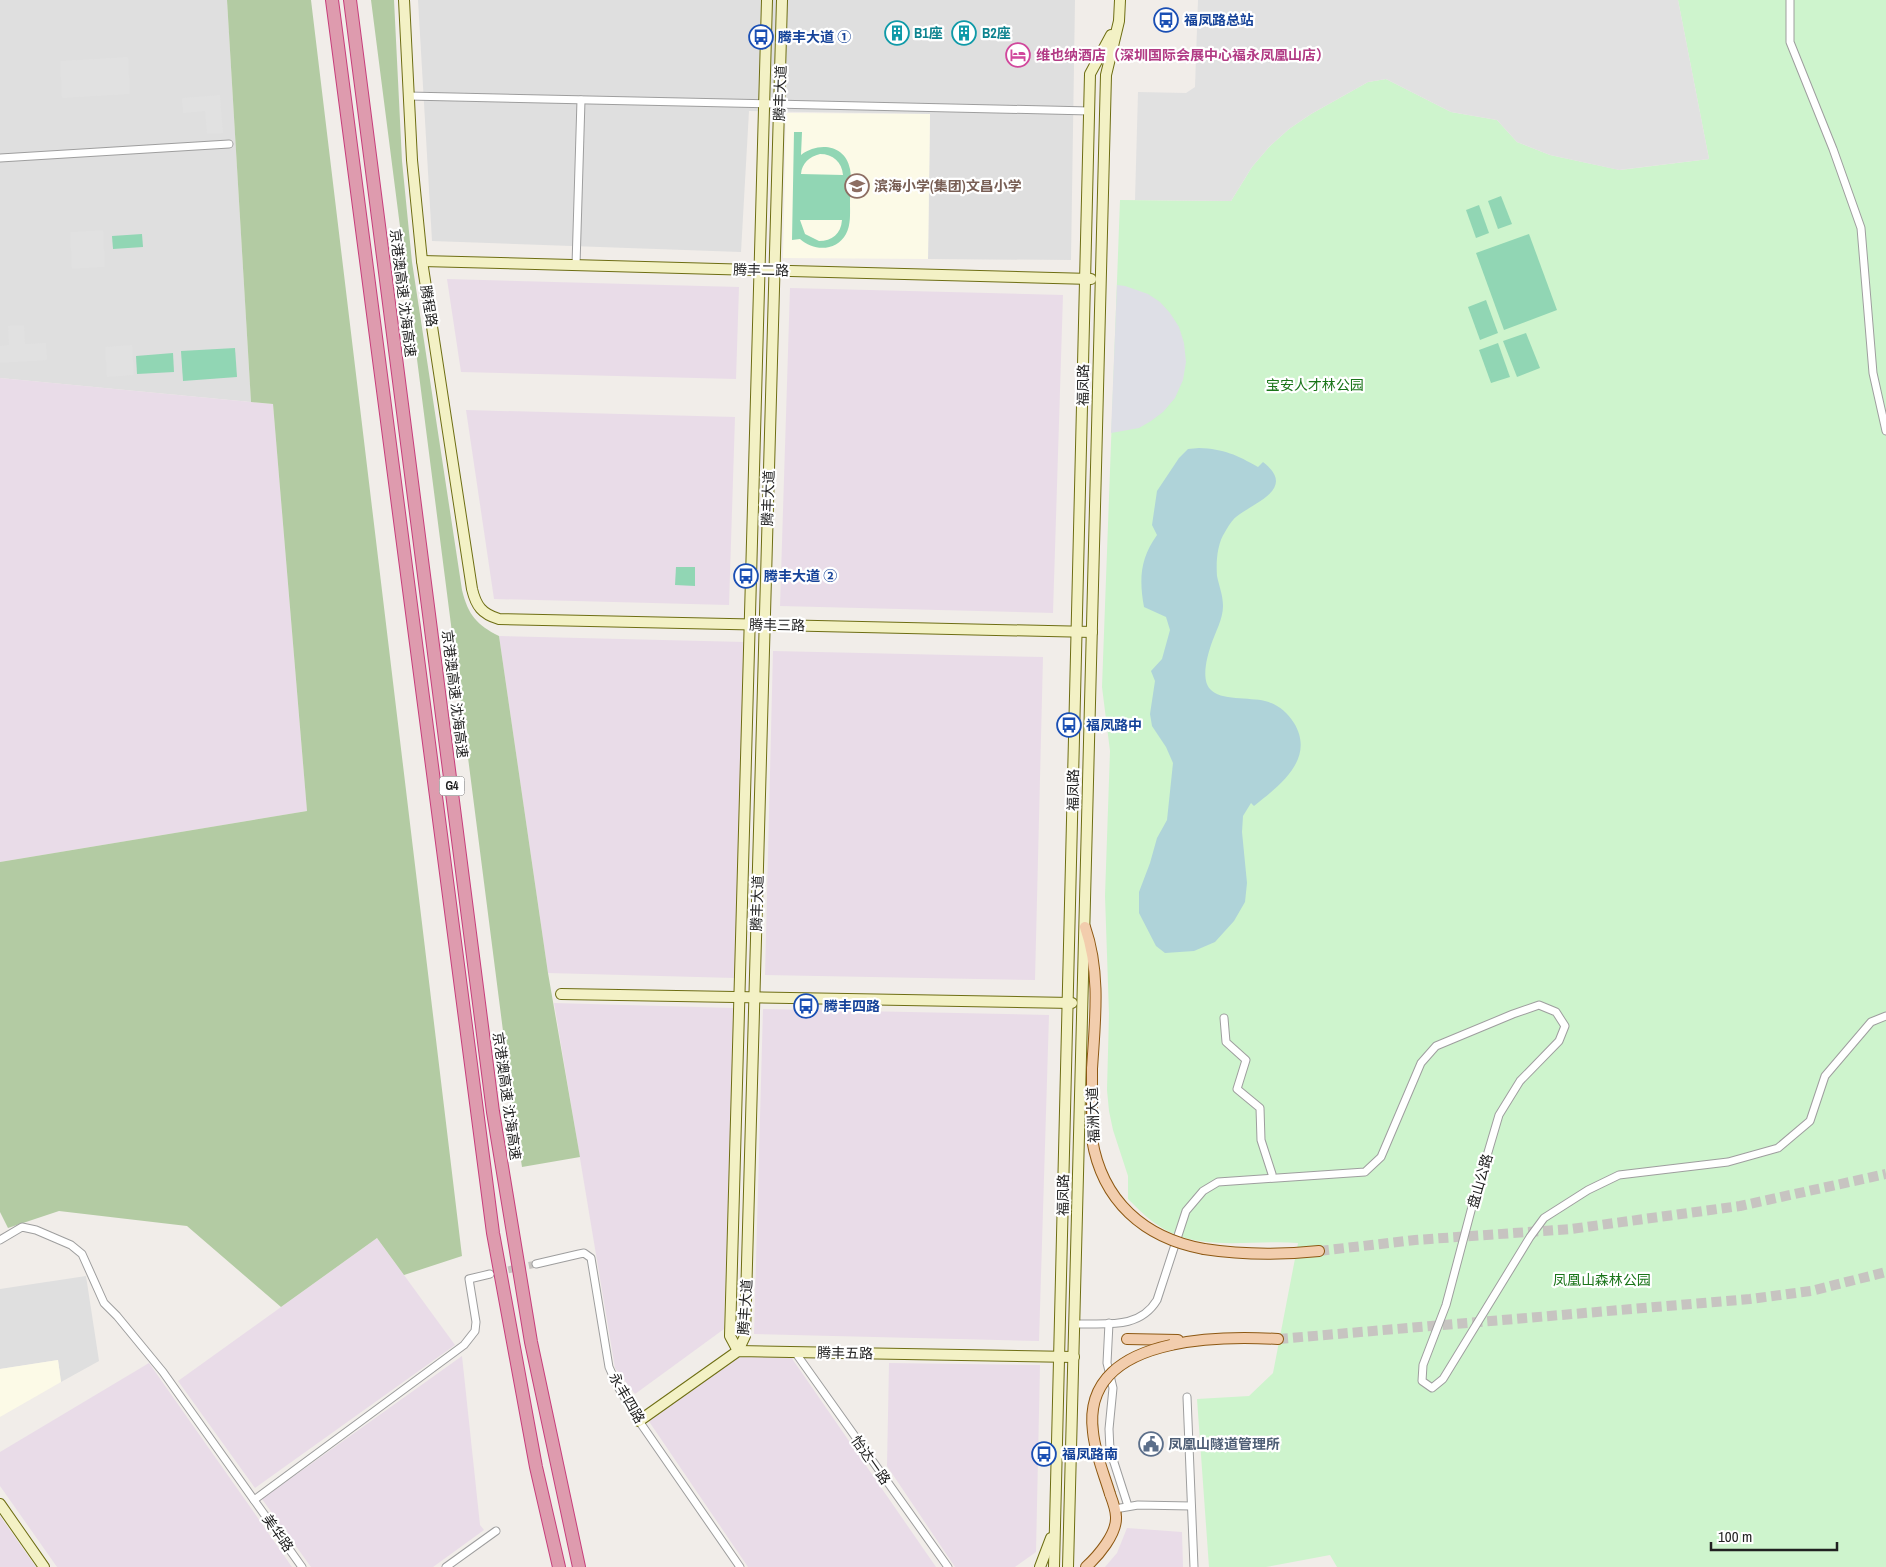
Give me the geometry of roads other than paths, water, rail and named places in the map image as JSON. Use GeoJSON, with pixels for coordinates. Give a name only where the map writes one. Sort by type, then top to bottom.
{"type":"FeatureCollection","features":[{"type":"Feature","properties":{"kind":"highway","name":"G4"},"geometry":{"type":"LineString","coordinates":[[332,0],[493,1233],[534,1458],[559,1567]]}},
{"type":"Feature","properties":{"kind":"highway","name":"京港澳高速 沈海高速"},"geometry":{"type":"LineString","coordinates":[[350,0],[493,1112],[530,1342],[578,1567]]}},
{"type":"Feature","properties":{"kind":"main road","name":"福洲大道"},"geometry":{"type":"LineString","coordinates":[[1084,927],[1093,958],[1096,998],[1092,1069],[1094,1150],[1100,1172],[1111,1191],[1135,1218],[1155,1233],[1178,1243],[1227,1253],[1266,1255],[1319,1251]]}},
{"type":"Feature","properties":{"kind":"main road"},"geometry":{"type":"LineString","coordinates":[[1127,1340],[1278,1338]]}},
{"type":"Feature","properties":{"kind":"main road"},"geometry":{"type":"LineString","coordinates":[[1086,1567],[1113,1531],[1116,1524],[1115,1509],[1092,1430],[1093,1411],[1098,1394],[1114,1370],[1129,1359],[1143,1352],[1193,1340]]}},
{"type":"Feature","properties":{"kind":"street","name":"腾程路"},"geometry":{"type":"LineString","coordinates":[[404,0],[412,160],[422,261],[472,589],[474,600],[480,609]]}},
{"type":"Feature","properties":{"kind":"street","name":"腾丰大道"},"geometry":{"type":"LineString","coordinates":[[738,1351],[730,1336],[767,0]]}},
{"type":"Feature","properties":{"kind":"street","name":"腾丰大道"},"geometry":{"type":"LineString","coordinates":[[738,1351],[745,1336],[782,0]]}},
{"type":"Feature","properties":{"kind":"street","name":"福凤路"},"geometry":{"type":"LineString","coordinates":[[1068,1567],[1106,75],[1119,20],[1120,0]]}},
{"type":"Feature","properties":{"kind":"street"},"geometry":{"type":"LineString","coordinates":[[1790,0],[1790,42],[1862,228],[1873,373],[1886,431]]}},
{"type":"Feature","properties":{"kind":"street","name":"福凤路"},"geometry":{"type":"LineString","coordinates":[[1054,1567],[1090,74],[1119,20]]}},
{"type":"Feature","properties":{"kind":"street"},"geometry":{"type":"LineString","coordinates":[[408,96],[1090,112]]}},
{"type":"Feature","properties":{"kind":"street"},"geometry":{"type":"LineString","coordinates":[[576,265],[581,100]]}},
{"type":"Feature","properties":{"kind":"street"},"geometry":{"type":"LineString","coordinates":[[0,158],[229,144]]}},
{"type":"Feature","properties":{"kind":"street","name":"腾丰二路"},"geometry":{"type":"LineString","coordinates":[[422,261],[1101,279]]}},
{"type":"Feature","properties":{"kind":"street","name":"腾丰三路"},"geometry":{"type":"LineString","coordinates":[[480,609],[489,616],[499,619],[1092,632]]}},
{"type":"Feature","properties":{"kind":"street"},"geometry":{"type":"LineString","coordinates":[[1073,777],[1088,778]]}},
{"type":"Feature","properties":{"kind":"street"},"geometry":{"type":"LineString","coordinates":[[561,994],[1083,1004]]}},
{"type":"Feature","properties":{"kind":"street","name":"盘山公路"},"geometry":{"type":"LineString","coordinates":[[1075,1324],[1124,1323],[1136,1320],[1146,1314],[1154,1305],[1186,1211],[1203,1191],[1218,1182],[1365,1172],[1381,1157],[1421,1063],[1436,1046],[1539,1005],[1556,1012],[1565,1026],[1559,1041],[1520,1081],[1499,1115],[1446,1305],[1423,1365],[1422,1381],[1432,1388],[1443,1379],[1544,1218],[1588,1190],[1619,1175],[1728,1162],[1778,1148],[1810,1121],[1825,1076],[1871,1022],[1886,1016]]}},
{"type":"Feature","properties":{"kind":"street"},"geometry":{"type":"LineString","coordinates":[[1224,1018],[1226,1042],[1246,1060],[1237,1089],[1260,1108],[1261,1140],[1272,1174]]}},
{"type":"Feature","properties":{"kind":"street","name":"美华路"},"geometry":{"type":"LineString","coordinates":[[0,1240],[22,1227],[36,1230],[71,1245],[82,1254],[104,1303],[163,1372],[302,1567]]}},
{"type":"Feature","properties":{"kind":"street","name":"永丰四路"},"geometry":{"type":"LineString","coordinates":[[536,1264],[579,1254],[584,1254],[591,1258],[609,1367],[618,1387],[639,1421],[740,1567]]}},
{"type":"Feature","properties":{"kind":"street"},"geometry":{"type":"LineString","coordinates":[[254,1500],[464,1345],[475,1331],[476,1322],[469,1279],[490,1274]]}},
{"type":"Feature","properties":{"kind":"street"},"geometry":{"type":"LineString","coordinates":[[1109,1323],[1107,1363],[1113,1388],[1109,1438],[1112,1460],[1128,1506]]}},
{"type":"Feature","properties":{"kind":"street"},"geometry":{"type":"LineString","coordinates":[[639,1421],[738,1351]]}},
{"type":"Feature","properties":{"kind":"street","name":"腾丰五路"},"geometry":{"type":"LineString","coordinates":[[738,1351],[1074,1357]]}},
{"type":"Feature","properties":{"kind":"street","name":"怡达一路"},"geometry":{"type":"LineString","coordinates":[[795,1352],[948,1567]]}},
{"type":"Feature","properties":{"kind":"street"},"geometry":{"type":"LineString","coordinates":[[1186,1397],[1194,1567]]}},
{"type":"Feature","properties":{"kind":"street"},"geometry":{"type":"LineString","coordinates":[[0,1504],[44,1567]]}},
{"type":"Feature","properties":{"kind":"street"},"geometry":{"type":"LineString","coordinates":[[1115,1509],[1128,1506],[1191,1506]]}},
{"type":"Feature","properties":{"kind":"street"},"geometry":{"type":"LineString","coordinates":[[1040,1567],[1055,1525]]}},
{"type":"Feature","properties":{"kind":"street"},"geometry":{"type":"LineString","coordinates":[[446,1567],[496,1531]]}},
{"type":"Feature","properties":{"kind":"water"},"geometry":{"type":"Polygon","coordinates":[[[1199,448],[1230,453],[1258,467],[1263,462],[1273,472],[1276,480],[1274,488],[1269,494],[1233,520],[1220,542],[1217,576],[1223,611],[1207,662],[1205,674],[1207,685],[1215,693],[1221,695],[1265,701],[1278,706],[1294,723],[1300,736],[1301,748],[1298,760],[1292,770],[1274,790],[1254,806],[1251,803],[1243,816],[1242,832],[1247,883],[1245,902],[1234,921],[1215,942],[1194,951],[1165,953],[1156,946],[1139,913],[1139,892],[1157,838],[1167,820],[1173,763],[1166,747],[1152,726],[1150,714],[1155,681],[1151,671],[1162,659],[1170,630],[1166,617],[1144,607],[1141,578],[1147,552],[1157,535],[1152,525],[1157,491],[1179,458],[1188,449],[1199,448]]]}},
{"type":"Feature","properties":{"kind":"tunnel"},"geometry":{"type":"LineString","coordinates":[[1319,1251],[1415,1240],[1571,1229],[1740,1206],[1886,1174]]}},
{"type":"Feature","properties":{"kind":"tunnel"},"geometry":{"type":"LineString","coordinates":[[498,1272],[536,1264]]}},
{"type":"Feature","properties":{"kind":"tunnel"},"geometry":{"type":"LineString","coordinates":[[1278,1339],[1750,1299],[1811,1291],[1886,1272]]}},
{"type":"Feature","properties":{"kind":"place","name":"福凤路总站"},"geometry":{"type":"Point","coordinates":[1166,20]}},
{"type":"Feature","properties":{"kind":"place","name":"B1座"},"geometry":{"type":"Point","coordinates":[897,33]}},
{"type":"Feature","properties":{"kind":"place","name":"B2座"},"geometry":{"type":"Point","coordinates":[964,33]}},
{"type":"Feature","properties":{"kind":"place","name":"腾丰大道 ①"},"geometry":{"type":"Point","coordinates":[761,37]}},
{"type":"Feature","properties":{"kind":"place","name":"维也纳酒店（深圳国际会展中心福永凤凰山店）"},"geometry":{"type":"Point","coordinates":[1018,55]}},
{"type":"Feature","properties":{"kind":"place","name":"滨海小学(集团)文昌小学"},"geometry":{"type":"Point","coordinates":[857,186]}},
{"type":"Feature","properties":{"kind":"place","name":"腾丰大道 ②"},"geometry":{"type":"Point","coordinates":[746,576]}},
{"type":"Feature","properties":{"kind":"place","name":"福凤路中"},"geometry":{"type":"Point","coordinates":[1069,725]}},
{"type":"Feature","properties":{"kind":"place","name":"腾丰四路"},"geometry":{"type":"Point","coordinates":[806,1006]}},
{"type":"Feature","properties":{"kind":"place","name":"凤凰山隧道管理所"},"geometry":{"type":"Point","coordinates":[1151,1444]}},
{"type":"Feature","properties":{"kind":"place","name":"福凤路南"},"geometry":{"type":"Point","coordinates":[1044,1454]}},
{"type":"Feature","properties":{"kind":"park label","name":"宝安人才林公园"},"geometry":{"type":"Point","coordinates":[1315,385]}},
{"type":"Feature","properties":{"kind":"park label","name":"凤凰山森林公园"},"geometry":{"type":"Point","coordinates":[1602,1280]}}]}
